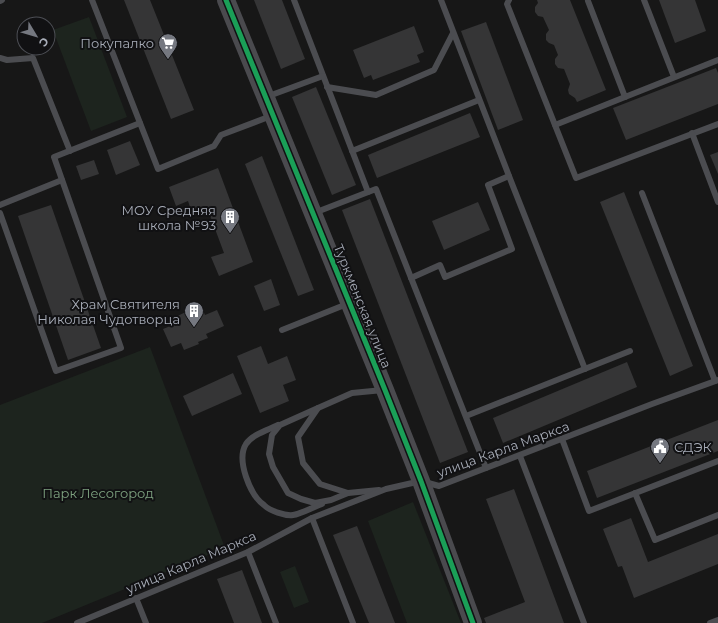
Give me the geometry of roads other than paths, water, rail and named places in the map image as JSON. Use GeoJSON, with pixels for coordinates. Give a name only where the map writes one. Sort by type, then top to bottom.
{"type":"FeatureCollection","features":[{"type":"Feature","properties":{"kind":"street","name":"Туркменская улица"},"geometry":{"type":"LineString","coordinates":[[226,0],[385,390],[421,481],[473,623]]}},
{"type":"Feature","properties":{"kind":"lane"},"geometry":{"type":"LineString","coordinates":[[92,0],[158,169],[214,146],[221,135],[273,115]]}},
{"type":"Feature","properties":{"kind":"lane"},"geometry":{"type":"LineString","coordinates":[[294,0],[368,192]]}},
{"type":"Feature","properties":{"kind":"lane"},"geometry":{"type":"LineString","coordinates":[[441,0],[585,369]]}},
{"type":"Feature","properties":{"kind":"lane"},"geometry":{"type":"LineString","coordinates":[[509,0],[507,4],[576,178],[718,124]]}},
{"type":"Feature","properties":{"kind":"lane"},"geometry":{"type":"LineString","coordinates":[[588,0],[625,97]]}},
{"type":"Feature","properties":{"kind":"lane"},"geometry":{"type":"LineString","coordinates":[[644,0],[674,77]]}},
{"type":"Feature","properties":{"kind":"lane"},"geometry":{"type":"LineString","coordinates":[[327,87],[376,95],[434,70],[453,33]]}},
{"type":"Feature","properties":{"kind":"lane"},"geometry":{"type":"LineString","coordinates":[[0,58],[7,60],[34,58],[70,151]]}},
{"type":"Feature","properties":{"kind":"lane"},"geometry":{"type":"LineString","coordinates":[[555,125],[718,60]]}},
{"type":"Feature","properties":{"kind":"lane"},"geometry":{"type":"LineString","coordinates":[[265,97],[323,76]]}},
{"type":"Feature","properties":{"kind":"lane"},"geometry":{"type":"LineString","coordinates":[[352,151],[479,100]]}},
{"type":"Feature","properties":{"kind":"lane"},"geometry":{"type":"LineString","coordinates":[[0,213],[56,371],[121,348],[54,157],[140,123]]}},
{"type":"Feature","properties":{"kind":"lane"},"geometry":{"type":"LineString","coordinates":[[692,133],[718,202]]}},
{"type":"Feature","properties":{"kind":"lane"},"geometry":{"type":"LineString","coordinates":[[411,278],[440,265],[445,277],[512,249],[488,185],[509,176]]}},
{"type":"Feature","properties":{"kind":"lane"},"geometry":{"type":"LineString","coordinates":[[0,205],[62,180]]}},
{"type":"Feature","properties":{"kind":"lane"},"geometry":{"type":"LineString","coordinates":[[314,213],[376,189],[486,468]]}},
{"type":"Feature","properties":{"kind":"lane"},"geometry":{"type":"LineString","coordinates":[[642,193],[717,380]]}},
{"type":"Feature","properties":{"kind":"lane"},"geometry":{"type":"LineString","coordinates":[[282,330],[349,304]]}},
{"type":"Feature","properties":{"kind":"lane"},"geometry":{"type":"LineString","coordinates":[[466,416],[630,351]]}},
{"type":"Feature","properties":{"kind":"lane","name":"улица Карла Маркса"},"geometry":{"type":"LineString","coordinates":[[76,623],[248,552],[312,518],[386,489],[421,481],[439,486],[717,380]]}},
{"type":"Feature","properties":{"kind":"lane"},"geometry":{"type":"LineString","coordinates":[[385,390],[352,392],[255,436],[247,444],[242,455],[246,478],[257,498],[264,506],[274,511],[292,515],[348,493],[386,489]]}},
{"type":"Feature","properties":{"kind":"lane"},"geometry":{"type":"LineString","coordinates":[[318,408],[298,437],[303,463],[320,484],[348,493]]}},
{"type":"Feature","properties":{"kind":"lane"},"geometry":{"type":"LineString","coordinates":[[280,425],[272,435],[269,454],[273,467],[288,493],[315,503],[331,500]]}},
{"type":"Feature","properties":{"kind":"lane"},"geometry":{"type":"LineString","coordinates":[[562,439],[589,511],[718,461]]}},
{"type":"Feature","properties":{"kind":"lane"},"geometry":{"type":"LineString","coordinates":[[520,456],[584,623]]}},
{"type":"Feature","properties":{"kind":"lane"},"geometry":{"type":"LineString","coordinates":[[636,493],[655,540],[718,515]]}},
{"type":"Feature","properties":{"kind":"lane"},"geometry":{"type":"LineString","coordinates":[[312,518],[353,623]]}},
{"type":"Feature","properties":{"kind":"lane"},"geometry":{"type":"LineString","coordinates":[[248,552],[276,623]]}},
{"type":"Feature","properties":{"kind":"lane"},"geometry":{"type":"LineString","coordinates":[[136,598],[146,623]]}},
{"type":"Feature","properties":{"kind":"lane"},"geometry":{"type":"LineString","coordinates":[[710,623],[718,620]]}},
{"type":"Feature","properties":{"kind":"place","name":"Покупалко"},"geometry":{"type":"Point","coordinates":[168,60]}},
{"type":"Feature","properties":{"kind":"place","name":"МОУ Средняя школа №93"},"geometry":{"type":"Point","coordinates":[230,234]}},
{"type":"Feature","properties":{"kind":"place","name":"Храм Святителя Николая Чудотворца"},"geometry":{"type":"Point","coordinates":[194,328]}},
{"type":"Feature","properties":{"kind":"place","name":"СДЭК"},"geometry":{"type":"Point","coordinates":[660,464]}},
{"type":"Feature","properties":{"kind":"park label","name":"Парк Лесогород"},"geometry":{"type":"Point","coordinates":[98,493]}}]}
